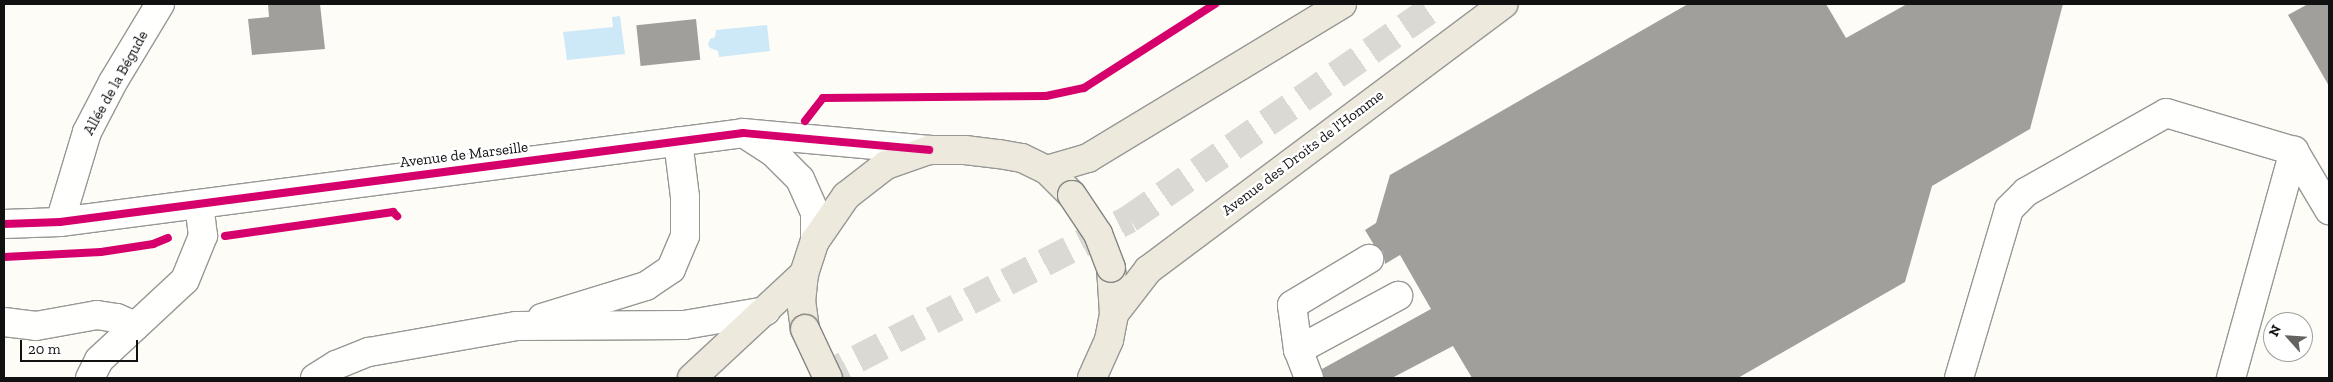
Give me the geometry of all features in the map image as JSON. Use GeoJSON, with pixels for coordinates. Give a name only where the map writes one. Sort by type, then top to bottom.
{"type":"FeatureCollection","features":[{"type":"Feature","properties":{"kind":"main road"},"geometry":{"type":"LineString","coordinates":[[1047,170],[1088,158],[1342,4]]}},
{"type":"Feature","properties":{"kind":"main road","name":"Avenue des Droits de l'Homme"},"geometry":{"type":"LineString","coordinates":[[1114,314],[1148,270],[1503,4]]}},
{"type":"Feature","properties":{"kind":"main road"},"geometry":{"type":"LineString","coordinates":[[828,378],[806,329],[801,302],[804,274],[815,241],[846,196],[886,165],[929,150],[965,150],[1022,158],[1047,170],[1072,195],[1098,234],[1111,268],[1114,314],[1109,340],[1093,377]]}},
{"type":"Feature","properties":{"kind":"main road"},"geometry":{"type":"LineString","coordinates":[[692,378],[804,274]]}},
{"type":"Feature","properties":{"kind":"street","name":"Allée de la Bégude"},"geometry":{"type":"LineString","coordinates":[[60,222],[87,132],[113,82],[160,4]]}},
{"type":"Feature","properties":{"kind":"street"},"geometry":{"type":"LineString","coordinates":[[1959,378],[2009,209],[2026,192],[2166,113],[2294,151],[2329,210]]}},
{"type":"Feature","properties":{"kind":"street","name":"Avenue de Marseille"},"geometry":{"type":"LineString","coordinates":[[4,224],[60,222],[743,134],[929,150]]}},
{"type":"Feature","properties":{"kind":"street"},"geometry":{"type":"LineString","coordinates":[[743,134],[773,152],[800,178],[815,212],[815,241]]}},
{"type":"Feature","properties":{"kind":"street"},"geometry":{"type":"LineString","coordinates":[[315,378],[336,365],[369,352],[516,326],[646,286],[672,269],[685,236],[685,197],[678,141]]}},
{"type":"Feature","properties":{"kind":"street"},"geometry":{"type":"LineString","coordinates":[[2231,378],[2294,151]]}},
{"type":"Feature","properties":{"kind":"street"},"geometry":{"type":"LineString","coordinates":[[90,378],[100,360],[185,280],[203,236],[200,204]]}},
{"type":"Feature","properties":{"kind":"street"},"geometry":{"type":"LineString","coordinates":[[1309,378],[1298,350],[1292,305],[1369,259]]}},
{"type":"Feature","properties":{"kind":"street"},"geometry":{"type":"LineString","coordinates":[[1298,350],[1398,296]]}},
{"type":"Feature","properties":{"kind":"street"},"geometry":{"type":"LineString","coordinates":[[516,326],[684,325],[766,311]]}},
{"type":"Feature","properties":{"kind":"street"},"geometry":{"type":"LineString","coordinates":[[4,340],[36,326],[97,315],[117,318],[135,326]]}},
{"type":"Feature","properties":{"kind":"street"},"geometry":{"type":"LineString","coordinates":[[4,322],[36,326]]}},
{"type":"Feature","properties":{"kind":"water"},"geometry":{"type":"Polygon","coordinates":[[[620,16],[625,54],[567,60],[563,32],[613,27],[612,17],[620,16]]]}},
{"type":"Feature","properties":{"kind":"water"},"geometry":{"type":"Polygon","coordinates":[[[767,25],[770,51],[719,57],[718,51],[710,48],[708,44],[710,39],[715,37],[716,30],[767,25]]]}},
{"type":"Feature","properties":{"kind":"building"},"geometry":{"type":"Polygon","coordinates":[[[268,4],[320,4],[325,49],[252,55],[248,19],[269,17],[268,4]]]}},
{"type":"Feature","properties":{"kind":"building"},"geometry":{"type":"Polygon","coordinates":[[[1688,4],[1826,4],[1846,38],[1907,4],[2063,4],[2030,129],[1932,186],[1905,282],[1738,378],[1472,378],[1453,346],[1392,378],[1324,378],[1322,369],[1431,309],[1400,255],[1385,264],[1383,251],[1374,245],[1365,230],[1376,223],[1390,175],[1688,4]]]}},
{"type":"Feature","properties":{"kind":"building"},"geometry":{"type":"Polygon","coordinates":[[[2308,4],[2329,4],[2329,86],[2288,15],[2308,4]]]}},
{"type":"Feature","properties":{"kind":"building"},"geometry":{"type":"Polygon","coordinates":[[[696,19],[700,60],[641,66],[636,25],[696,19]]]}},
{"type":"Feature","properties":{"kind":"tunnel"},"geometry":{"type":"LineString","coordinates":[[820,378],[1129,219],[1438,4]]}},
{"type":"Feature","properties":{"kind":"cycle path"},"geometry":{"type":"LineString","coordinates":[[805,121],[823,98],[1046,96],[1084,88],[1215,4]]}},
{"type":"Feature","properties":{"kind":"cycle path"},"geometry":{"type":"LineString","coordinates":[[4,224],[60,222],[743,133],[929,150]]}},
{"type":"Feature","properties":{"kind":"cycle path"},"geometry":{"type":"LineString","coordinates":[[225,236],[393,212],[397,216]]}},
{"type":"Feature","properties":{"kind":"cycle path"},"geometry":{"type":"LineString","coordinates":[[4,257],[101,252],[153,244],[168,238]]}}]}
